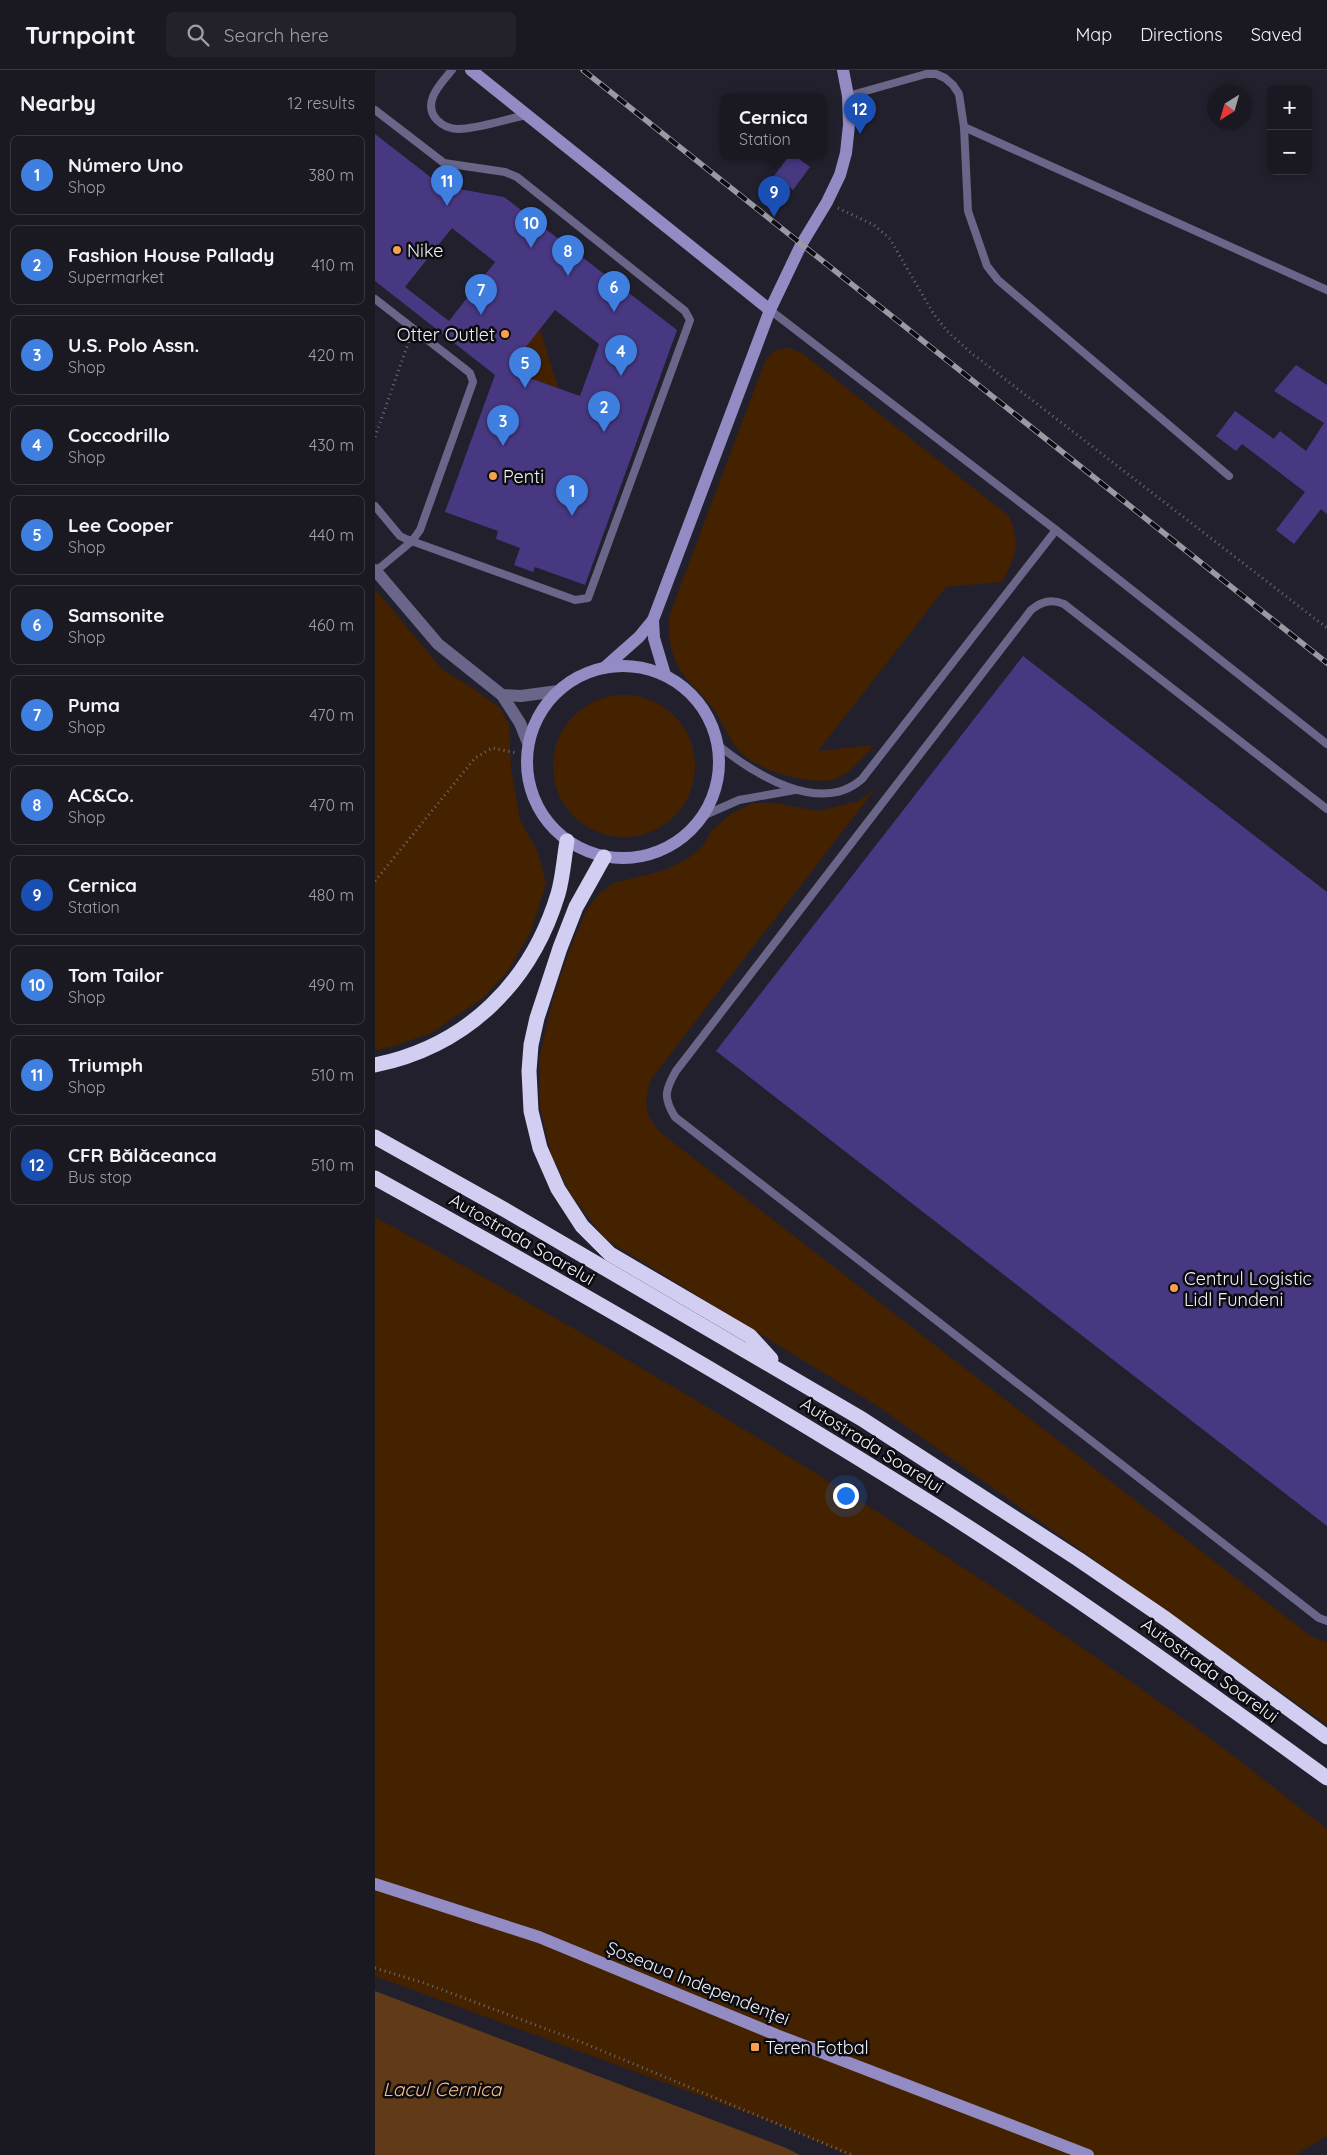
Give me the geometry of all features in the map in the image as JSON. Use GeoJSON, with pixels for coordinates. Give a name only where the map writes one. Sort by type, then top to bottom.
{"type":"FeatureCollection","features":[{"type":"Feature","properties":{"kind":"highway"},"geometry":{"type":"LineString","coordinates":[[375,1065],[429,1049],[463,1030],[490,1008],[514,981],[527,964],[540,941],[549,918],[558,893],[567,841]]}},
{"type":"Feature","properties":{"kind":"highway"},"geometry":{"type":"LineString","coordinates":[[604,857],[576,907],[560,948],[537,1018],[531,1046],[529,1071],[531,1112],[540,1148],[558,1189],[582,1226],[610,1254],[750,1336],[780,1370]]}},
{"type":"Feature","properties":{"kind":"highway","name":"Autostrada Soarelui"},"geometry":{"type":"LineString","coordinates":[[375,1137],[862,1419],[1078,1559],[1166,1620],[1327,1737]]}},
{"type":"Feature","properties":{"kind":"highway","name":"Autostrada Soarelui"},"geometry":{"type":"LineString","coordinates":[[375,1178],[756,1395],[938,1508],[1146,1646],[1327,1778]]}},
{"type":"Feature","properties":{"kind":"street"},"geometry":{"type":"LineString","coordinates":[[471,70],[770,310]]}},
{"type":"Feature","properties":{"kind":"street"},"geometry":{"type":"LineString","coordinates":[[604,668],[639,637],[653,620],[770,310],[801,245],[827,202],[840,175],[846,154],[849,126],[848,96],[843,70]]}},
{"type":"Feature","properties":{"kind":"street"},"geometry":{"type":"LineString","coordinates":[[375,570],[438,644],[502,695],[520,723],[528,749]]}},
{"type":"Feature","properties":{"kind":"street"},"geometry":{"type":"LineString","coordinates":[[653,620],[654,638],[665,675]]}},
{"type":"Feature","properties":{"kind":"street"},"geometry":{"type":"LineString","coordinates":[[635,667],[665,675],[684,688],[700,704],[711,723],[718,745],[720,769],[715,793],[705,815],[685,837],[661,852],[633,858],[604,857],[585,851],[567,841],[549,824],[535,803],[528,779],[528,749],[534,724],[544,706],[557,691],[571,680],[587,672],[604,668],[635,667]]}},
{"type":"Feature","properties":{"kind":"street"},"geometry":{"type":"LineString","coordinates":[[502,695],[521,696],[557,691]]}},
{"type":"Feature","properties":{"kind":"street","name":"Șoseaua Independenței"},"geometry":{"type":"LineString","coordinates":[[375,1884],[539,1937],[779,2036],[1088,2155]]}},
{"type":"Feature","properties":{"kind":"lane"},"geometry":{"type":"LineString","coordinates":[[452,70],[436,89],[431,107],[432,112],[442,124],[459,129],[527,115]]}},
{"type":"Feature","properties":{"kind":"lane"},"geometry":{"type":"LineString","coordinates":[[848,96],[926,74],[935,74],[953,85],[959,94],[964,127],[967,211],[987,266],[998,280],[1229,476]]}},
{"type":"Feature","properties":{"kind":"lane"},"geometry":{"type":"LineString","coordinates":[[375,110],[444,163],[505,172],[517,177],[685,311],[690,320],[588,598],[575,600],[400,536],[375,506]]}},
{"type":"Feature","properties":{"kind":"lane"},"geometry":{"type":"LineString","coordinates":[[964,127],[1327,290]]}},
{"type":"Feature","properties":{"kind":"lane"},"geometry":{"type":"LineString","coordinates":[[375,299],[465,368],[472,377],[473,382],[420,530],[412,541],[375,570]]}},
{"type":"Feature","properties":{"kind":"lane"},"geometry":{"type":"LineString","coordinates":[[770,310],[1056,530],[1327,744]]}},
{"type":"Feature","properties":{"kind":"lane"},"geometry":{"type":"LineString","coordinates":[[705,815],[739,800],[797,790],[835,793],[851,788],[862,779],[1056,530]]}},
{"type":"Feature","properties":{"kind":"lane"},"geometry":{"type":"LineString","coordinates":[[1327,808],[1064,604],[1056,601],[1046,601],[1031,610],[676,1071],[669,1082],[666,1094],[668,1107],[675,1117],[1319,1618],[1327,1621]]}},
{"type":"Feature","properties":{"kind":"lane"},"geometry":{"type":"LineString","coordinates":[[718,745],[752,770],[797,790]]}},
{"type":"Feature","properties":{"kind":"path"},"geometry":{"type":"LineString","coordinates":[[827,202],[874,225],[890,239],[933,313],[947,331],[970,352],[1327,628]]}},
{"type":"Feature","properties":{"kind":"path"},"geometry":{"type":"LineString","coordinates":[[375,437],[413,329]]}},
{"type":"Feature","properties":{"kind":"path"},"geometry":{"type":"LineString","coordinates":[[375,881],[475,758],[492,748],[528,749]]}},
{"type":"Feature","properties":{"kind":"path"},"geometry":{"type":"LineString","coordinates":[[375,1968],[424,1984],[581,2042],[852,2155]]}},
{"type":"Feature","properties":{"kind":"shaded area"},"geometry":{"type":"Polygon","coordinates":[[[540,328],[558,388],[527,377],[521,353],[540,328]]]}},
{"type":"Feature","properties":{"kind":"shaded area"},"geometry":{"type":"Polygon","coordinates":[[[789,348],[802,353],[1009,516],[1016,542],[1014,557],[1002,582],[946,587],[818,751],[874,745],[858,763],[838,778],[816,781],[773,771],[741,753],[712,706],[680,670],[671,648],[669,633],[669,616],[766,359],[776,350],[789,348]]]}},
{"type":"Feature","properties":{"kind":"shaded area"},"geometry":{"type":"Polygon","coordinates":[[[375,589],[442,669],[500,708],[509,725],[511,769],[520,820],[537,850],[546,883],[531,931],[508,971],[483,998],[431,1033],[394,1046],[375,1050],[375,589]]]}},
{"type":"Feature","properties":{"kind":"shaded area"},"geometry":{"type":"Polygon","coordinates":[[[624,695],[651,701],[663,707],[674,716],[683,727],[689,739],[695,766],[689,793],[683,805],[674,816],[663,825],[651,831],[624,837],[597,831],[585,825],[574,816],[565,805],[559,793],[553,766],[559,739],[565,727],[574,716],[585,707],[597,701],[624,695]]]}},
{"type":"Feature","properties":{"kind":"shaded area"},"geometry":{"type":"Polygon","coordinates":[[[876,788],[651,1079],[646,1101],[648,1114],[661,1133],[1312,1637],[1327,1642],[1327,1725],[876,1405],[605,1239],[570,1193],[551,1154],[540,1106],[539,1060],[552,1003],[570,949],[587,909],[601,892],[614,883],[665,870],[687,859],[703,846],[712,830],[731,814],[752,803],[773,803],[818,811],[859,801],[876,788]]]}},
{"type":"Feature","properties":{"kind":"shaded area"},"geometry":{"type":"Polygon","coordinates":[[[375,1217],[582,1333],[887,1518],[987,1583],[1182,1718],[1327,1829],[1327,2136],[1295,2155],[847,2155],[785,2127],[375,1976],[375,1217]]]}},
{"type":"Feature","properties":{"kind":"water","name":"Lacul Cernica"},"geometry":{"type":"Polygon","coordinates":[[[375,1991],[786,2148],[800,2155],[375,2155],[375,1991]]]}},
{"type":"Feature","properties":{"kind":"building"},"geometry":{"type":"Polygon","coordinates":[[[375,134],[442,186],[504,197],[677,330],[585,585],[535,567],[533,572],[514,565],[520,548],[496,539],[498,531],[445,512],[495,375],[375,281],[375,134]],[[452,228],[405,287],[449,321],[495,262],[452,228]],[[555,310],[521,353],[527,377],[580,396],[599,344],[555,310]]]}},
{"type":"Feature","properties":{"kind":"building"},"geometry":{"type":"Polygon","coordinates":[[[787,159],[799,159],[810,167],[793,190],[774,176],[787,159]]]}},
{"type":"Feature","properties":{"kind":"building"},"geometry":{"type":"Polygon","coordinates":[[[1296,365],[1327,385],[1327,514],[1321,509],[1294,544],[1276,530],[1305,492],[1242,444],[1236,451],[1216,436],[1235,411],[1274,439],[1280,431],[1306,451],[1324,423],[1274,391],[1296,365]]]}},
{"type":"Feature","properties":{"kind":"building","name":"Centrul Logistic Lidl Fundeni"},"geometry":{"type":"Polygon","coordinates":[[[1023,656],[1327,892],[1327,1526],[716,1051],[1023,656]]]}},
{"type":"Feature","properties":{"kind":"railway"},"geometry":{"type":"LineString","coordinates":[[583,70],[1327,663]]}},
{"type":"Feature","properties":{"kind":"place","name":"CFR Bălăceanca"},"geometry":{"type":"Point","coordinates":[860,134]}},
{"type":"Feature","properties":{"kind":"place","name":"Triumph"},"geometry":{"type":"Point","coordinates":[447,206]}},
{"type":"Feature","properties":{"kind":"place","name":"Cernica"},"geometry":{"type":"Point","coordinates":[774,217]}},
{"type":"Feature","properties":{"kind":"place","name":"Tom Tailor"},"geometry":{"type":"Point","coordinates":[531,248]}},
{"type":"Feature","properties":{"kind":"place","name":"Nike"},"geometry":{"type":"Point","coordinates":[397,250]}},
{"type":"Feature","properties":{"kind":"place","name":"AC&Co."},"geometry":{"type":"Point","coordinates":[568,276]}},
{"type":"Feature","properties":{"kind":"place","name":"Samsonite"},"geometry":{"type":"Point","coordinates":[614,312]}},
{"type":"Feature","properties":{"kind":"place","name":"Puma"},"geometry":{"type":"Point","coordinates":[481,315]}},
{"type":"Feature","properties":{"kind":"place","name":"Otter Outlet"},"geometry":{"type":"Point","coordinates":[505,334]}},
{"type":"Feature","properties":{"kind":"place","name":"Coccodrillo"},"geometry":{"type":"Point","coordinates":[621,376]}},
{"type":"Feature","properties":{"kind":"place","name":"Lee Cooper"},"geometry":{"type":"Point","coordinates":[525,388]}},
{"type":"Feature","properties":{"kind":"place","name":"Fashion House Pallady"},"geometry":{"type":"Point","coordinates":[604,432]}},
{"type":"Feature","properties":{"kind":"place","name":"U.S. Polo Assn."},"geometry":{"type":"Point","coordinates":[503,446]}},
{"type":"Feature","properties":{"kind":"place","name":"Penti"},"geometry":{"type":"Point","coordinates":[493,476]}},
{"type":"Feature","properties":{"kind":"place","name":"Número Uno"},"geometry":{"type":"Point","coordinates":[572,516]}},
{"type":"Feature","properties":{"kind":"place","name":"Centrul Logistic Lidl Fundeni"},"geometry":{"type":"Point","coordinates":[1174,1288]}},
{"type":"Feature","properties":{"kind":"place","name":"Teren Fotbal"},"geometry":{"type":"Point","coordinates":[755,2047]}}]}
